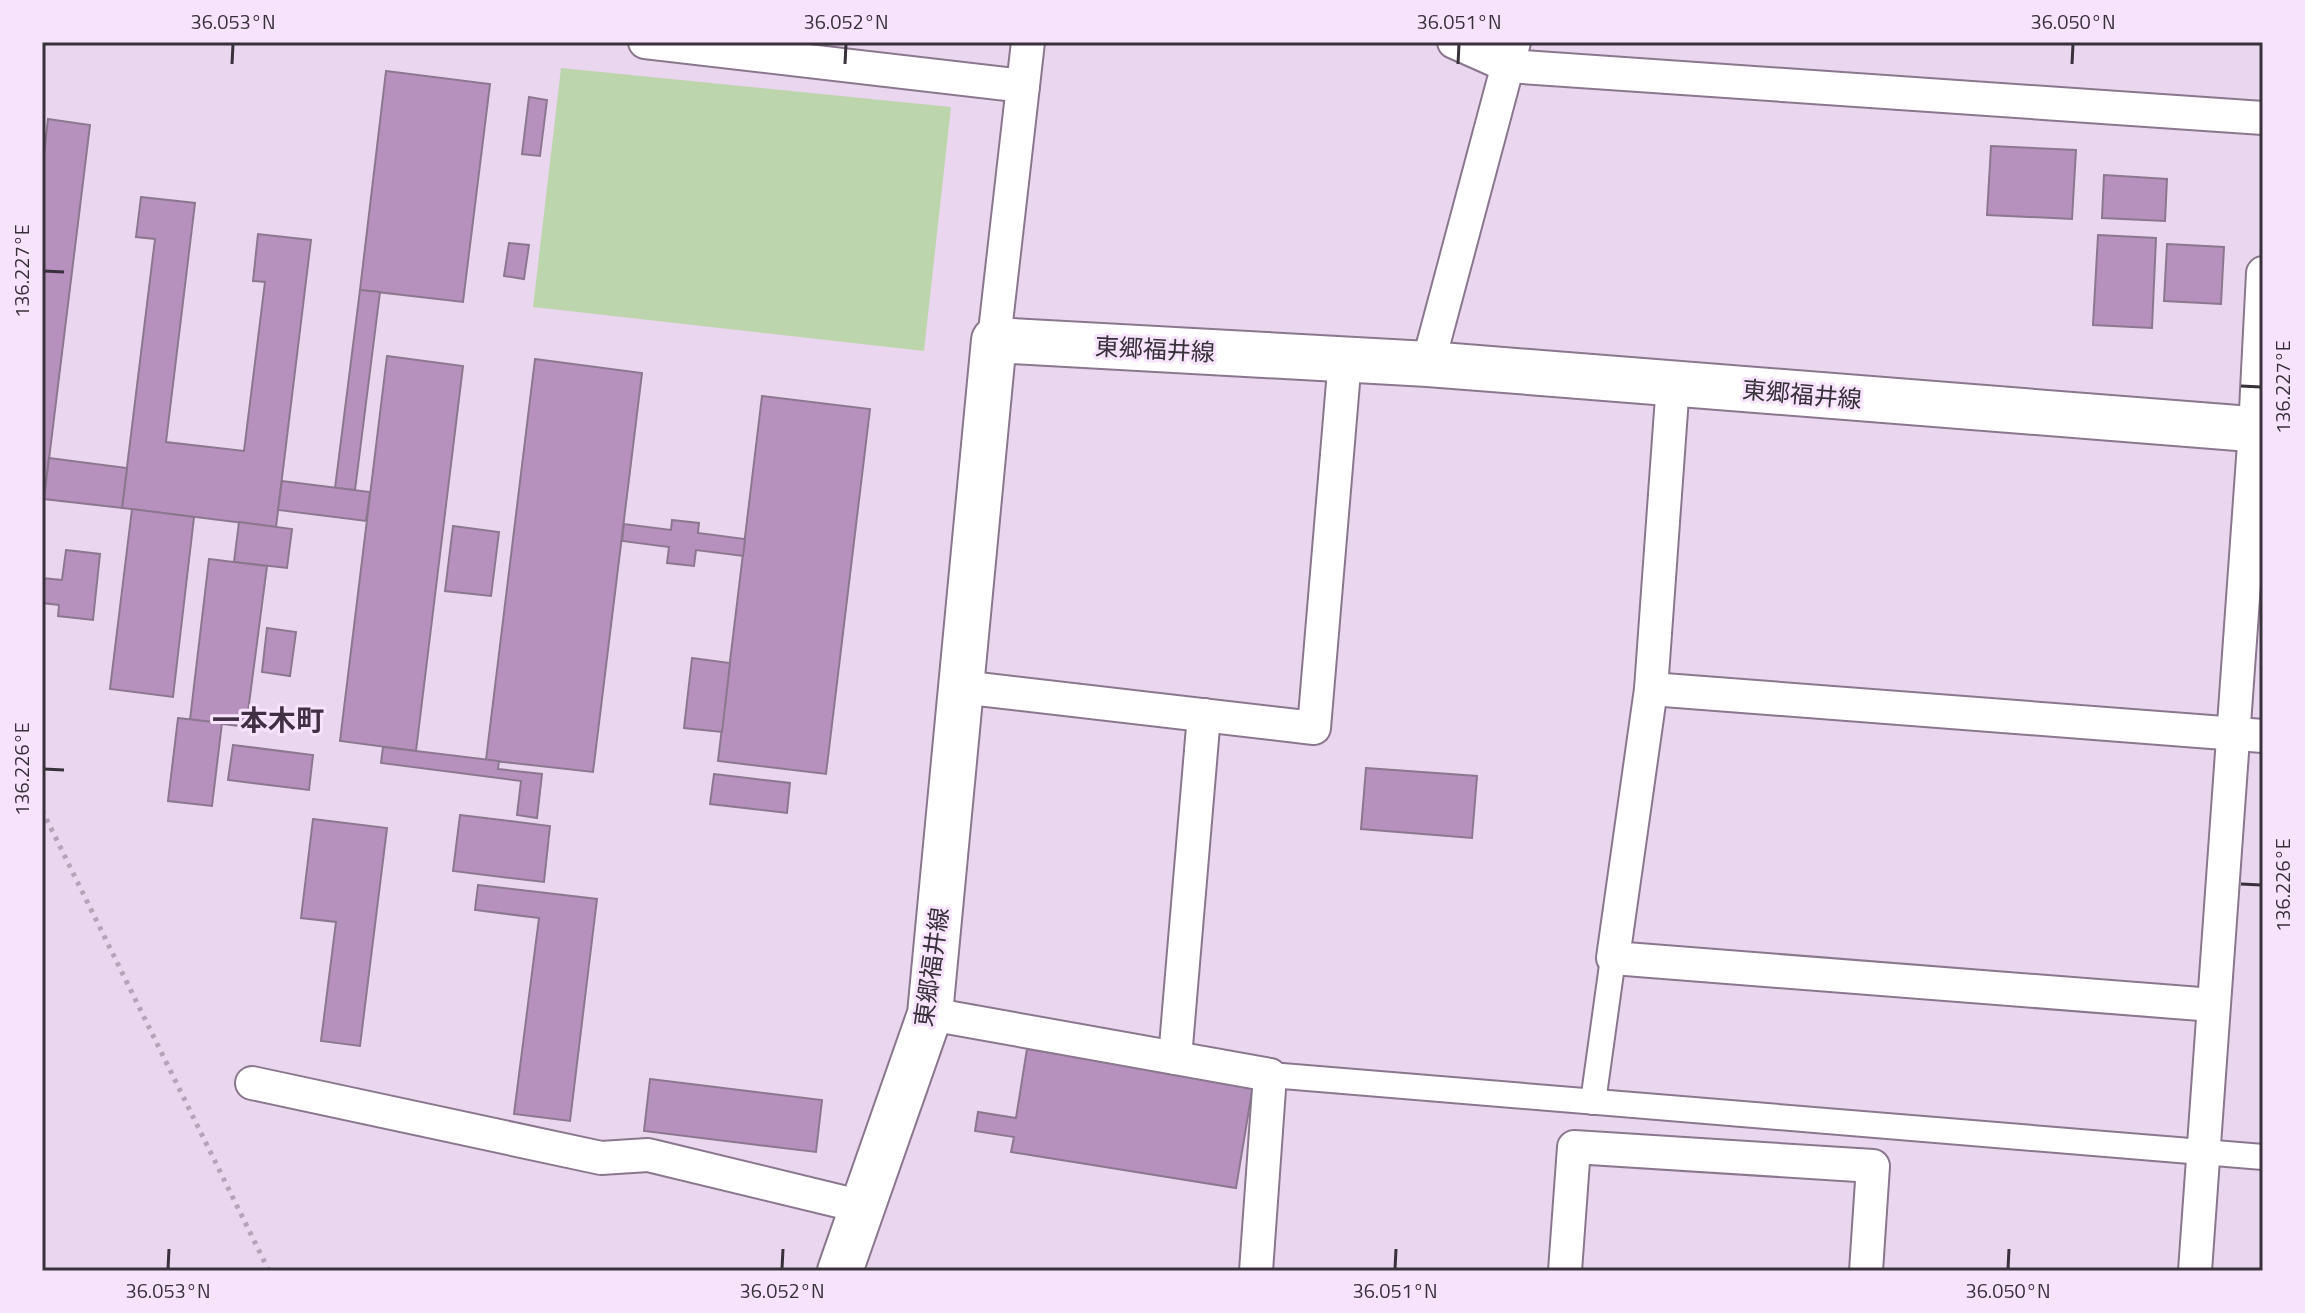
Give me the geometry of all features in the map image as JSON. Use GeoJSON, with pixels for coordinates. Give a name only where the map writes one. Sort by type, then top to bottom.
{"type":"FeatureCollection","features":[{"type":"Feature","properties":{"kind":"main road","name":"東郷福井線"},"geometry":{"type":"LineString","coordinates":[[840,1271],[930,1014],[994,340],[1428,364],[2259,430]]}},
{"type":"Feature","properties":{"kind":"street"},"geometry":{"type":"LineString","coordinates":[[645,42],[1023,86]]}},
{"type":"Feature","properties":{"kind":"street"},"geometry":{"type":"LineString","coordinates":[[994,340],[1028,42]]}},
{"type":"Feature","properties":{"kind":"street"},"geometry":{"type":"LineString","coordinates":[[1454,42],[1511,54],[2263,118]]}},
{"type":"Feature","properties":{"kind":"street"},"geometry":{"type":"LineString","coordinates":[[1428,364],[1511,54]]}},
{"type":"Feature","properties":{"kind":"street"},"geometry":{"type":"LineString","coordinates":[[2195,1271],[2213,1005],[2248,735],[2263,273]]}},
{"type":"Feature","properties":{"kind":"street"},"geometry":{"type":"LineString","coordinates":[[961,687],[1314,728],[1345,359]]}},
{"type":"Feature","properties":{"kind":"street"},"geometry":{"type":"LineString","coordinates":[[1593,1102],[1651,689],[1673,383]]}},
{"type":"Feature","properties":{"kind":"street"},"geometry":{"type":"LineString","coordinates":[[1651,689],[2248,735]]}},
{"type":"Feature","properties":{"kind":"street"},"geometry":{"type":"LineString","coordinates":[[1175,1058],[1204,715]]}},
{"type":"Feature","properties":{"kind":"street"},"geometry":{"type":"LineString","coordinates":[[1613,958],[2213,1005]]}},
{"type":"Feature","properties":{"kind":"street"},"geometry":{"type":"LineString","coordinates":[[930,1014],[1270,1075],[2263,1157]]}},
{"type":"Feature","properties":{"kind":"street"},"geometry":{"type":"LineString","coordinates":[[1256,1271],[1270,1075]]}},
{"type":"Feature","properties":{"kind":"street"},"geometry":{"type":"LineString","coordinates":[[252,1083],[601,1158],[648,1155],[863,1207]]}},
{"type":"Feature","properties":{"kind":"street"},"geometry":{"type":"LineString","coordinates":[[1565,1271],[1574,1147],[1873,1166],[1866,1271]]}},
{"type":"Feature","properties":{"kind":"path"},"geometry":{"type":"LineString","coordinates":[[42,810],[269,1271]]}},
{"type":"Feature","properties":{"kind":"green space"},"geometry":{"type":"Polygon","coordinates":[[[561,68],[951,107],[924,351],[533,307],[561,68]]]}},
{"type":"Feature","properties":{"kind":"building"},"geometry":{"type":"Polygon","coordinates":[[[386,71],[490,84],[463,302],[360,290],[386,71]]]}},
{"type":"Feature","properties":{"kind":"building"},"geometry":{"type":"Polygon","coordinates":[[[529,97],[547,100],[540,156],[522,154],[529,97]]]}},
{"type":"Feature","properties":{"kind":"building"},"geometry":{"type":"Polygon","coordinates":[[[48,119],[90,125],[42,516],[42,171],[48,119]]]}},
{"type":"Feature","properties":{"kind":"building"},"geometry":{"type":"Polygon","coordinates":[[[1991,146],[2076,150],[2072,219],[1987,215],[1991,146]]]}},
{"type":"Feature","properties":{"kind":"building"},"geometry":{"type":"Polygon","coordinates":[[[2104,175],[2167,179],[2165,221],[2102,218],[2104,175]]]}},
{"type":"Feature","properties":{"kind":"building"},"geometry":{"type":"Polygon","coordinates":[[[141,197],[195,203],[166,442],[244,451],[265,282],[253,281],[258,234],[311,240],[276,527],[122,508],[155,239],[136,237],[141,197]]]}},
{"type":"Feature","properties":{"kind":"building"},"geometry":{"type":"Polygon","coordinates":[[[2098,235],[2156,238],[2152,328],[2093,325],[2098,235]]]}},
{"type":"Feature","properties":{"kind":"building"},"geometry":{"type":"Polygon","coordinates":[[[509,243],[529,245],[524,279],[504,276],[509,243]]]}},
{"type":"Feature","properties":{"kind":"building"},"geometry":{"type":"Polygon","coordinates":[[[2167,244],[2224,247],[2221,304],[2164,301],[2167,244]]]}},
{"type":"Feature","properties":{"kind":"building"},"geometry":{"type":"Polygon","coordinates":[[[360,290],[380,292],[355,490],[335,488],[360,290]]]}},
{"type":"Feature","properties":{"kind":"building"},"geometry":{"type":"Polygon","coordinates":[[[387,356],[463,366],[416,751],[340,741],[387,356]]]}},
{"type":"Feature","properties":{"kind":"building"},"geometry":{"type":"Polygon","coordinates":[[[535,359],[642,373],[593,772],[486,760],[535,359]]]}},
{"type":"Feature","properties":{"kind":"building"},"geometry":{"type":"Polygon","coordinates":[[[762,396],[870,409],[826,774],[718,761],[762,396]]]}},
{"type":"Feature","properties":{"kind":"building"},"geometry":{"type":"Polygon","coordinates":[[[49,458],[127,468],[122,508],[44,499],[49,458]]]}},
{"type":"Feature","properties":{"kind":"building"},"geometry":{"type":"Polygon","coordinates":[[[282,481],[370,492],[366,521],[278,510],[282,481]]]}},
{"type":"Feature","properties":{"kind":"building"},"geometry":{"type":"Polygon","coordinates":[[[132,509],[194,517],[173,697],[110,689],[132,509]]]}},
{"type":"Feature","properties":{"kind":"building"},"geometry":{"type":"Polygon","coordinates":[[[672,520],[699,523],[698,533],[745,539],[743,556],[696,550],[694,566],[667,563],[669,547],[622,541],[624,524],[671,530],[672,520]]]}},
{"type":"Feature","properties":{"kind":"building"},"geometry":{"type":"Polygon","coordinates":[[[239,522],[292,529],[287,568],[234,562],[239,522]]]}},
{"type":"Feature","properties":{"kind":"building"},"geometry":{"type":"Polygon","coordinates":[[[453,526],[499,532],[491,596],[445,591],[453,526]]]}},
{"type":"Feature","properties":{"kind":"building"},"geometry":{"type":"Polygon","coordinates":[[[66,550],[100,554],[93,620],[58,616],[59,605],[42,603],[43,578],[62,580],[66,550]]]}},
{"type":"Feature","properties":{"kind":"building"},"geometry":{"type":"Polygon","coordinates":[[[209,559],[267,566],[246,727],[190,720],[209,559]]]}},
{"type":"Feature","properties":{"kind":"building"},"geometry":{"type":"Polygon","coordinates":[[[267,628],[296,632],[290,676],[262,672],[267,628]]]}},
{"type":"Feature","properties":{"kind":"building"},"geometry":{"type":"Polygon","coordinates":[[[692,658],[730,663],[722,732],[684,728],[692,658]]]}},
{"type":"Feature","properties":{"kind":"building"},"geometry":{"type":"Polygon","coordinates":[[[178,718],[222,723],[212,806],[168,801],[178,718]]]}},
{"type":"Feature","properties":{"kind":"building"},"geometry":{"type":"Polygon","coordinates":[[[233,745],[313,755],[309,790],[228,780],[233,745]]]}},
{"type":"Feature","properties":{"kind":"building"},"geometry":{"type":"Polygon","coordinates":[[[383,747],[499,761],[498,769],[542,774],[537,818],[517,815],[521,781],[381,763],[383,747]]]}},
{"type":"Feature","properties":{"kind":"building"},"geometry":{"type":"Polygon","coordinates":[[[1366,768],[1477,776],[1472,838],[1361,829],[1366,768]]]}},
{"type":"Feature","properties":{"kind":"building"},"geometry":{"type":"Polygon","coordinates":[[[714,774],[790,783],[787,813],[710,804],[714,774]]]}},
{"type":"Feature","properties":{"kind":"building"},"geometry":{"type":"Polygon","coordinates":[[[460,815],[550,826],[544,882],[453,871],[460,815]]]}},
{"type":"Feature","properties":{"kind":"building"},"geometry":{"type":"Polygon","coordinates":[[[313,819],[387,828],[360,1046],[321,1041],[336,922],[301,918],[313,819]]]}},
{"type":"Feature","properties":{"kind":"building"},"geometry":{"type":"Polygon","coordinates":[[[478,885],[597,899],[570,1121],[514,1114],[539,918],[475,910],[478,885]]]}},
{"type":"Feature","properties":{"kind":"building"},"geometry":{"type":"Polygon","coordinates":[[[1027,1049],[1253,1085],[1236,1188],[1011,1152],[1014,1137],[975,1131],[978,1112],[1016,1118],[1027,1049]]]}},
{"type":"Feature","properties":{"kind":"building"},"geometry":{"type":"Polygon","coordinates":[[[650,1079],[822,1100],[816,1152],[644,1131],[650,1079]]]}},
{"type":"Feature","properties":{"kind":"district","name":"一本木町"},"geometry":{"type":"Point","coordinates":[268,719]}}]}
